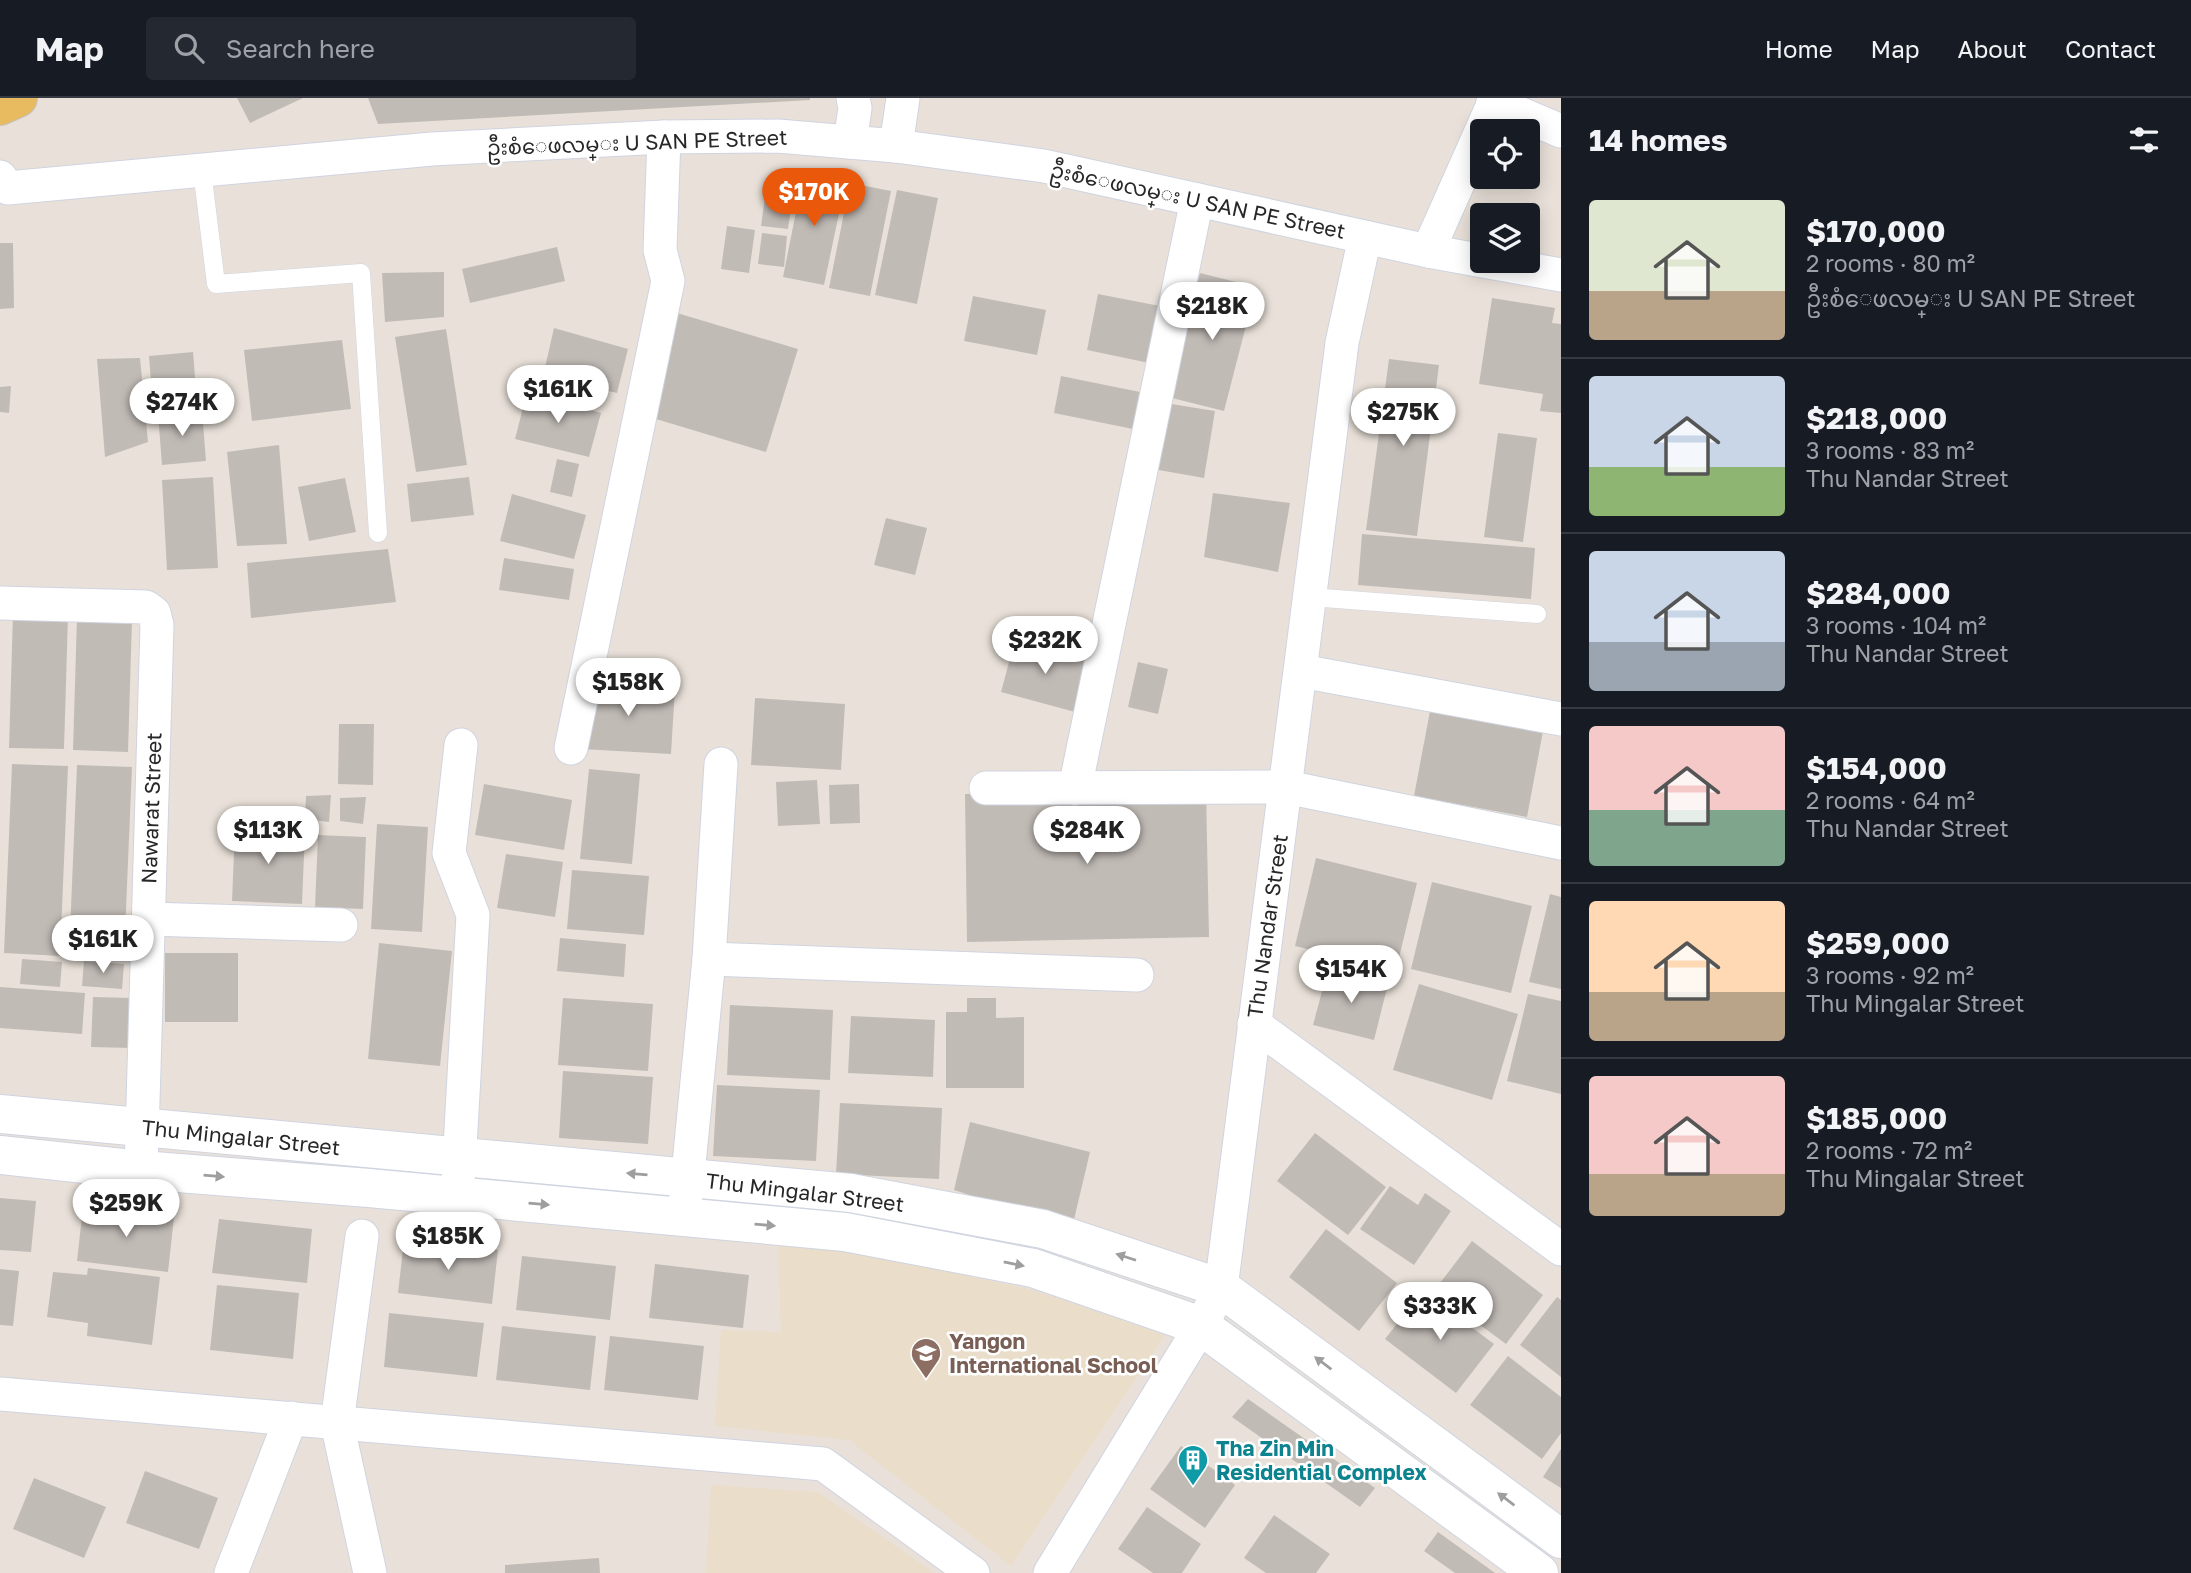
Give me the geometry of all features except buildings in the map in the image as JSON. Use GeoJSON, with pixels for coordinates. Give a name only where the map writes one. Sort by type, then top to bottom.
{"type":"FeatureCollection","features":[{"type":"Feature","properties":{"kind":"main road"},"geometry":{"type":"LineString","coordinates":[[0,106],[18,98]]}},
{"type":"Feature","properties":{"kind":"street"},"geometry":{"type":"LineString","coordinates":[[850,142],[855,108],[853,98]]}},
{"type":"Feature","properties":{"kind":"street"},"geometry":{"type":"LineString","coordinates":[[895,146],[903,98]]}},
{"type":"Feature","properties":{"kind":"street"},"geometry":{"type":"LineString","coordinates":[[1428,251],[1494,100],[1561,131]]}},
{"type":"Feature","properties":{"kind":"street","name":"ဦးစံေဖလမ္း U SAN PE Street"},"geometry":{"type":"LineString","coordinates":[[0,177],[8,188],[432,149],[664,137],[778,135],[895,146],[1044,166],[1428,251],[1561,275]]}},
{"type":"Feature","properties":{"kind":"street"},"geometry":{"type":"LineString","coordinates":[[571,748],[668,281],[660,250],[664,137]]}},
{"type":"Feature","properties":{"kind":"street"},"geometry":{"type":"LineString","coordinates":[[1075,788],[1198,200]]}},
{"type":"Feature","properties":{"kind":"street","name":"Thu Nandar Street"},"geometry":{"type":"LineString","coordinates":[[1050,1573],[1201,1326],[1221,1288],[1342,343],[1365,237]]}},
{"type":"Feature","properties":{"kind":"street","name":"Nawarat Street"},"geometry":{"type":"LineString","coordinates":[[0,603],[146,607],[154,613],[157,625],[141,1170]]}},
{"type":"Feature","properties":{"kind":"street"},"geometry":{"type":"LineString","coordinates":[[1301,671],[1561,719]]}},
{"type":"Feature","properties":{"kind":"street"},"geometry":{"type":"LineString","coordinates":[[457,1196],[473,915],[449,853],[461,745]]}},
{"type":"Feature","properties":{"kind":"street"},"geometry":{"type":"LineString","coordinates":[[684,1217],[709,959],[721,764]]}},
{"type":"Feature","properties":{"kind":"street"},"geometry":{"type":"LineString","coordinates":[[986,788],[1286,787],[1561,843]]}},
{"type":"Feature","properties":{"kind":"street"},"geometry":{"type":"LineString","coordinates":[[148,919],[341,925]]}},
{"type":"Feature","properties":{"kind":"street"},"geometry":{"type":"LineString","coordinates":[[709,959],[1137,975]]}},
{"type":"Feature","properties":{"kind":"street"},"geometry":{"type":"LineString","coordinates":[[1254,1024],[1556,1236]]}},
{"type":"Feature","properties":{"kind":"street","name":"Thu Mingalar Street"},"geometry":{"type":"LineString","coordinates":[[0,1114],[850,1193],[1042,1229],[1221,1288],[1561,1539]]}},
{"type":"Feature","properties":{"kind":"street"},"geometry":{"type":"LineString","coordinates":[[351,1188],[355,1148]]}},
{"type":"Feature","properties":{"kind":"street","name":"Thu Mingalar Street"},"geometry":{"type":"LineString","coordinates":[[0,1156],[845,1232],[1033,1268],[1201,1326],[1539,1573]]}},
{"type":"Feature","properties":{"kind":"street"},"geometry":{"type":"LineString","coordinates":[[845,1232],[850,1193]]}},
{"type":"Feature","properties":{"kind":"street"},"geometry":{"type":"LineString","coordinates":[[972,1256],[984,1219]]}},
{"type":"Feature","properties":{"kind":"street"},"geometry":{"type":"LineString","coordinates":[[362,1236],[337,1423],[370,1573]]}},
{"type":"Feature","properties":{"kind":"street"},"geometry":{"type":"LineString","coordinates":[[1,1398],[291,1418],[823,1464],[973,1573]]}},
{"type":"Feature","properties":{"kind":"street"},"geometry":{"type":"LineString","coordinates":[[231,1573],[291,1418]]}},
{"type":"Feature","properties":{"kind":"lane"},"geometry":{"type":"LineString","coordinates":[[202,170],[216,284],[361,273],[378,533]]}},
{"type":"Feature","properties":{"kind":"lane"},"geometry":{"type":"LineString","coordinates":[[1310,597],[1537,614]]}},
{"type":"Feature","properties":{"kind":"shaded area","name":"Yangon International School"},"geometry":{"type":"Polygon","coordinates":[[[778,1244],[846,1250],[1033,1290],[1165,1335],[1011,1566],[849,1440],[715,1426],[721,1330],[781,1332],[778,1244]]]}},
{"type":"Feature","properties":{"kind":"shaded area"},"geometry":{"type":"Polygon","coordinates":[[[711,1485],[818,1492],[934,1573],[706,1573],[711,1485]]]}},
{"type":"Feature","properties":{"kind":"place","name":"Yangon International School"},"geometry":{"type":"Point","coordinates":[926,1380]}},
{"type":"Feature","properties":{"kind":"place","name":"Tha Zin Min Residential Complex"},"geometry":{"type":"Point","coordinates":[1193,1487]}}]}
